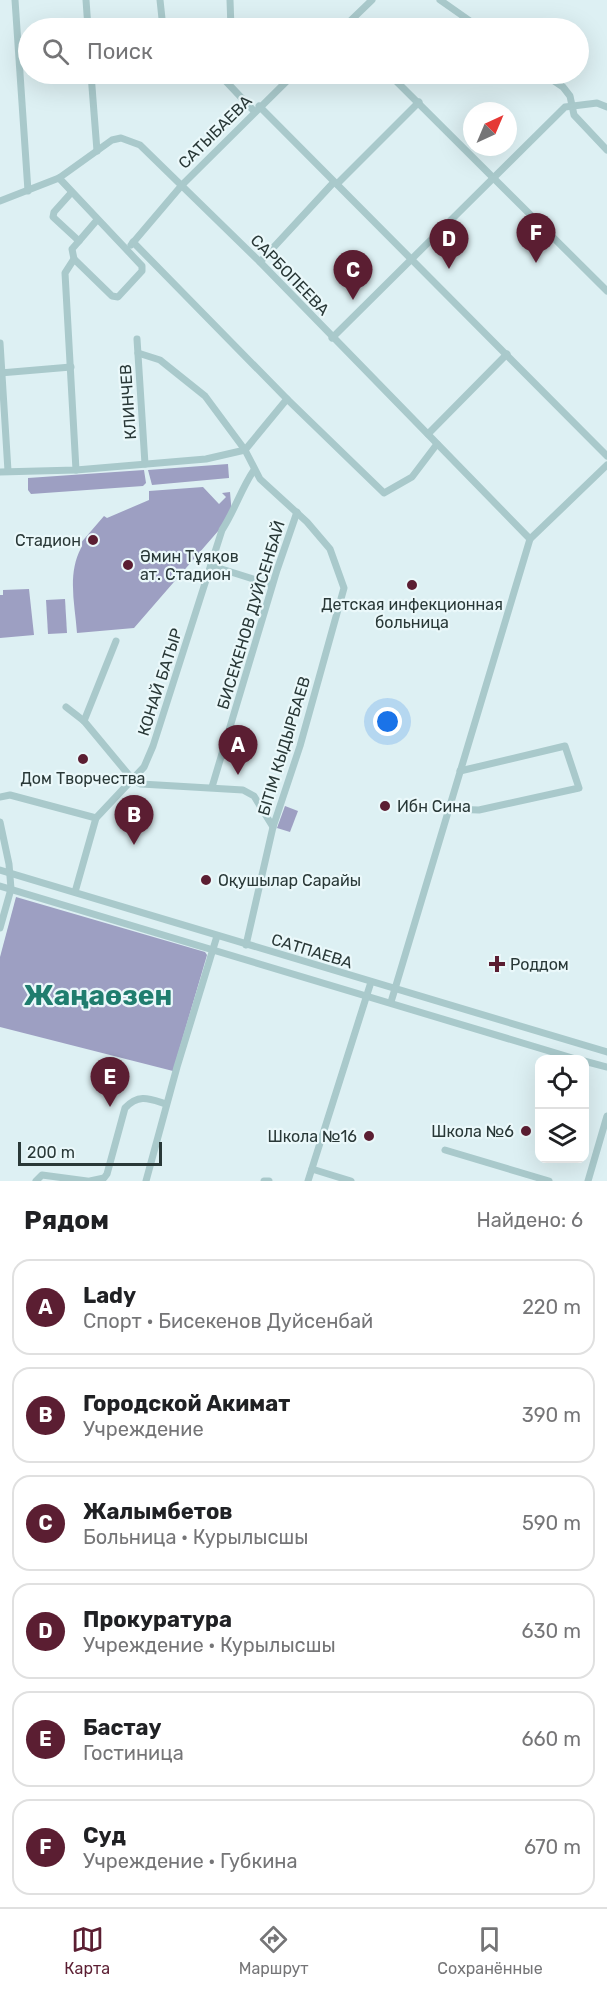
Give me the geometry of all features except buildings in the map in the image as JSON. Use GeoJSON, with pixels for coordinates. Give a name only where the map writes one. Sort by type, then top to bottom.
{"type":"FeatureCollection","features":[{"type":"Feature","properties":{"kind":"street"},"geometry":{"type":"LineString","coordinates":[[15,0],[18,44]]}},
{"type":"Feature","properties":{"kind":"street"},"geometry":{"type":"LineString","coordinates":[[86,0],[87,18]]}},
{"type":"Feature","properties":{"kind":"street"},"geometry":{"type":"LineString","coordinates":[[160,0],[162,18]]}},
{"type":"Feature","properties":{"kind":"street"},"geometry":{"type":"LineString","coordinates":[[230,0],[231,18]]}},
{"type":"Feature","properties":{"kind":"street"},"geometry":{"type":"LineString","coordinates":[[353,18],[372,0]]}},
{"type":"Feature","properties":{"kind":"street"},"geometry":{"type":"LineString","coordinates":[[440,0],[466,18]]}},
{"type":"Feature","properties":{"kind":"street"},"geometry":{"type":"LineString","coordinates":[[21,84],[28,191]]}},
{"type":"Feature","properties":{"kind":"street"},"geometry":{"type":"LineString","coordinates":[[92,84],[97,151]]}},
{"type":"Feature","properties":{"kind":"street"},"geometry":{"type":"LineString","coordinates":[[230,84],[336,183],[607,456]]}},
{"type":"Feature","properties":{"kind":"street","name":"САТЫБАЕВА"},"geometry":{"type":"LineString","coordinates":[[127,250],[182,185],[283,84]]}},
{"type":"Feature","properties":{"kind":"street"},"geometry":{"type":"LineString","coordinates":[[400,84],[607,291]]}},
{"type":"Feature","properties":{"kind":"street"},"geometry":{"type":"LineString","coordinates":[[559,84],[570,96],[571,105],[583,126],[607,150]]}},
{"type":"Feature","properties":{"kind":"street"},"geometry":{"type":"LineString","coordinates":[[260,262],[419,102]]}},
{"type":"Feature","properties":{"kind":"street"},"geometry":{"type":"LineString","coordinates":[[332,338],[494,177],[571,105],[597,103],[607,107]]}},
{"type":"Feature","properties":{"kind":"street","name":"САРБОПЕЕВА"},"geometry":{"type":"LineString","coordinates":[[0,201],[59,178],[112,140],[121,138],[141,145],[260,262],[530,539]]}},
{"type":"Feature","properties":{"kind":"street"},"geometry":{"type":"LineString","coordinates":[[59,178],[140,262],[142,271],[118,297],[112,296],[74,259],[72,249],[97,220]]}},
{"type":"Feature","properties":{"kind":"street"},"geometry":{"type":"LineString","coordinates":[[71,193],[54,212],[53,217],[79,241]]}},
{"type":"Feature","properties":{"kind":"street"},"geometry":{"type":"LineString","coordinates":[[133,242],[287,399],[374,486],[384,493],[412,477],[437,444]]}},
{"type":"Feature","properties":{"kind":"street"},"geometry":{"type":"LineString","coordinates":[[74,259],[65,273],[76,470]]}},
{"type":"Feature","properties":{"kind":"street","name":"КЛИНЧЕВ"},"geometry":{"type":"LineString","coordinates":[[137,339],[145,464]]}},
{"type":"Feature","properties":{"kind":"street"},"geometry":{"type":"LineString","coordinates":[[0,343],[4,471],[76,470],[206,459],[245,450],[287,399]]}},
{"type":"Feature","properties":{"kind":"street","name":"БIТIМ КЫДЫРБАЕВ"},"geometry":{"type":"LineString","coordinates":[[138,353],[160,360],[205,396],[245,450],[260,479],[297,512],[330,549],[344,588],[300,746],[273,827],[246,945]]}},
{"type":"Feature","properties":{"kind":"street"},"geometry":{"type":"LineString","coordinates":[[428,434],[507,354]]}},
{"type":"Feature","properties":{"kind":"street"},"geometry":{"type":"LineString","coordinates":[[1,373],[71,367]]}},
{"type":"Feature","properties":{"kind":"street"},"geometry":{"type":"LineString","coordinates":[[391,1002],[530,539],[607,465]]}},
{"type":"Feature","properties":{"kind":"street","name":"КОНАЙ БАТЫР"},"geometry":{"type":"LineString","coordinates":[[75,892],[96,818],[133,780],[144,766],[153,746],[222,530],[235,510],[241,490],[254,470]]}},
{"type":"Feature","properties":{"kind":"street","name":"БИСЕКЕНОВ ДУЙСЕНБАЙ"},"geometry":{"type":"LineString","coordinates":[[212,787],[272,585],[297,512]]}},
{"type":"Feature","properties":{"kind":"street"},"geometry":{"type":"LineString","coordinates":[[212,566],[272,585]]}},
{"type":"Feature","properties":{"kind":"street"},"geometry":{"type":"LineString","coordinates":[[84,721],[116,641]]}},
{"type":"Feature","properties":{"kind":"street"},"geometry":{"type":"LineString","coordinates":[[66,706],[84,721],[133,780],[141,784],[243,790],[254,796],[273,827]]}},
{"type":"Feature","properties":{"kind":"street"},"geometry":{"type":"LineString","coordinates":[[449,809],[479,810],[579,788],[565,746],[460,771]]}},
{"type":"Feature","properties":{"kind":"street"},"geometry":{"type":"LineString","coordinates":[[0,797],[10,795],[96,818]]}},
{"type":"Feature","properties":{"kind":"street"},"geometry":{"type":"LineString","coordinates":[[0,822],[11,889],[0,928]]}},
{"type":"Feature","properties":{"kind":"street","name":"САТПАЕВА"},"geometry":{"type":"LineString","coordinates":[[0,870],[607,1052]]}},
{"type":"Feature","properties":{"kind":"street","name":"САТПАЕВА"},"geometry":{"type":"LineString","coordinates":[[0,886],[566,1055]]}},
{"type":"Feature","properties":{"kind":"street"},"geometry":{"type":"LineString","coordinates":[[146,1181],[166,1104],[217,936]]}},
{"type":"Feature","properties":{"kind":"street"},"geometry":{"type":"LineString","coordinates":[[270,966],[273,953]]}},
{"type":"Feature","properties":{"kind":"street"},"geometry":{"type":"LineString","coordinates":[[308,1181],[371,982]]}},
{"type":"Feature","properties":{"kind":"street"},"geometry":{"type":"LineString","coordinates":[[589,1062],[607,1067]]}},
{"type":"Feature","properties":{"kind":"street"},"geometry":{"type":"LineString","coordinates":[[36,1181],[42,1175],[88,1181],[104,1178],[126,1108],[132,1101],[143,1097],[166,1104]]}},
{"type":"Feature","properties":{"kind":"street"},"geometry":{"type":"LineString","coordinates":[[588,1181],[607,1116]]}},
{"type":"Feature","properties":{"kind":"street"},"geometry":{"type":"LineString","coordinates":[[445,1150],[549,1181]]}},
{"type":"Feature","properties":{"kind":"street"},"geometry":{"type":"LineString","coordinates":[[312,1169],[351,1181]]}},
{"type":"Feature","properties":{"kind":"street"},"geometry":{"type":"LineString","coordinates":[[264,1181],[269,1181]]}},
{"type":"Feature","properties":{"kind":"shaded area"},"geometry":{"type":"Polygon","coordinates":[[[228,464],[229,478],[152,485],[148,470],[228,464]]]}},
{"type":"Feature","properties":{"kind":"shaded area"},"geometry":{"type":"Polygon","coordinates":[[[144,470],[146,483],[143,486],[31,494],[28,490],[28,478],[144,470]]]}},
{"type":"Feature","properties":{"kind":"shaded area","name":"Әмин Тұяқов ат. Стадион"},"geometry":{"type":"Polygon","coordinates":[[[203,487],[219,504],[226,497],[222,493],[230,492],[232,515],[134,628],[77,633],[73,579],[81,548],[79,545],[104,516],[107,518],[149,500],[149,491],[203,487]]]}},
{"type":"Feature","properties":{"kind":"shaded area"},"geometry":{"type":"Polygon","coordinates":[[[29,589],[34,635],[0,638],[0,595],[3,595],[3,590],[29,589]]]}},
{"type":"Feature","properties":{"kind":"shaded area"},"geometry":{"type":"Polygon","coordinates":[[[65,599],[67,633],[48,634],[46,600],[65,599]]]}},
{"type":"Feature","properties":{"kind":"shaded area"},"geometry":{"type":"Polygon","coordinates":[[[285,806],[298,811],[290,832],[277,828],[285,806]]]}},
{"type":"Feature","properties":{"kind":"shaded area"},"geometry":{"type":"Polygon","coordinates":[[[16,897],[205,952],[207,955],[173,1071],[0,1027],[0,957],[16,897]]]}},
{"type":"Feature","properties":{"kind":"place","name":"Суд"},"geometry":{"type":"Point","coordinates":[536,263]}},
{"type":"Feature","properties":{"kind":"place","name":"Прокуратура"},"geometry":{"type":"Point","coordinates":[449,269]}},
{"type":"Feature","properties":{"kind":"place","name":"Жалымбетов"},"geometry":{"type":"Point","coordinates":[353,300]}},
{"type":"Feature","properties":{"kind":"place","name":"Стадион"},"geometry":{"type":"Point","coordinates":[93,540]}},
{"type":"Feature","properties":{"kind":"place","name":"Әмин Тұяқов ат. Стадион"},"geometry":{"type":"Point","coordinates":[128,565]}},
{"type":"Feature","properties":{"kind":"place","name":"Детская инфекционная больница"},"geometry":{"type":"Point","coordinates":[412,585]}},
{"type":"Feature","properties":{"kind":"place","name":"Дом Творчества"},"geometry":{"type":"Point","coordinates":[83,759]}},
{"type":"Feature","properties":{"kind":"place","name":"Lady"},"geometry":{"type":"Point","coordinates":[238,775]}},
{"type":"Feature","properties":{"kind":"place","name":"Ибн Сина"},"geometry":{"type":"Point","coordinates":[385,806]}},
{"type":"Feature","properties":{"kind":"place","name":"Городской Акимат"},"geometry":{"type":"Point","coordinates":[134,845]}},
{"type":"Feature","properties":{"kind":"place","name":"Оқушылар Сарайы"},"geometry":{"type":"Point","coordinates":[206,880]}},
{"type":"Feature","properties":{"kind":"place","name":"Роддом"},"geometry":{"type":"Point","coordinates":[497,964]}},
{"type":"Feature","properties":{"kind":"place","name":"Бастау"},"geometry":{"type":"Point","coordinates":[110,1107]}},
{"type":"Feature","properties":{"kind":"place","name":"Школа №6"},"geometry":{"type":"Point","coordinates":[526,1131]}},
{"type":"Feature","properties":{"kind":"place","name":"Школа №16"},"geometry":{"type":"Point","coordinates":[369,1136]}},
{"type":"Feature","properties":{"kind":"district","name":"Жаңаөзен"},"geometry":{"type":"Point","coordinates":[98,995]}}]}
